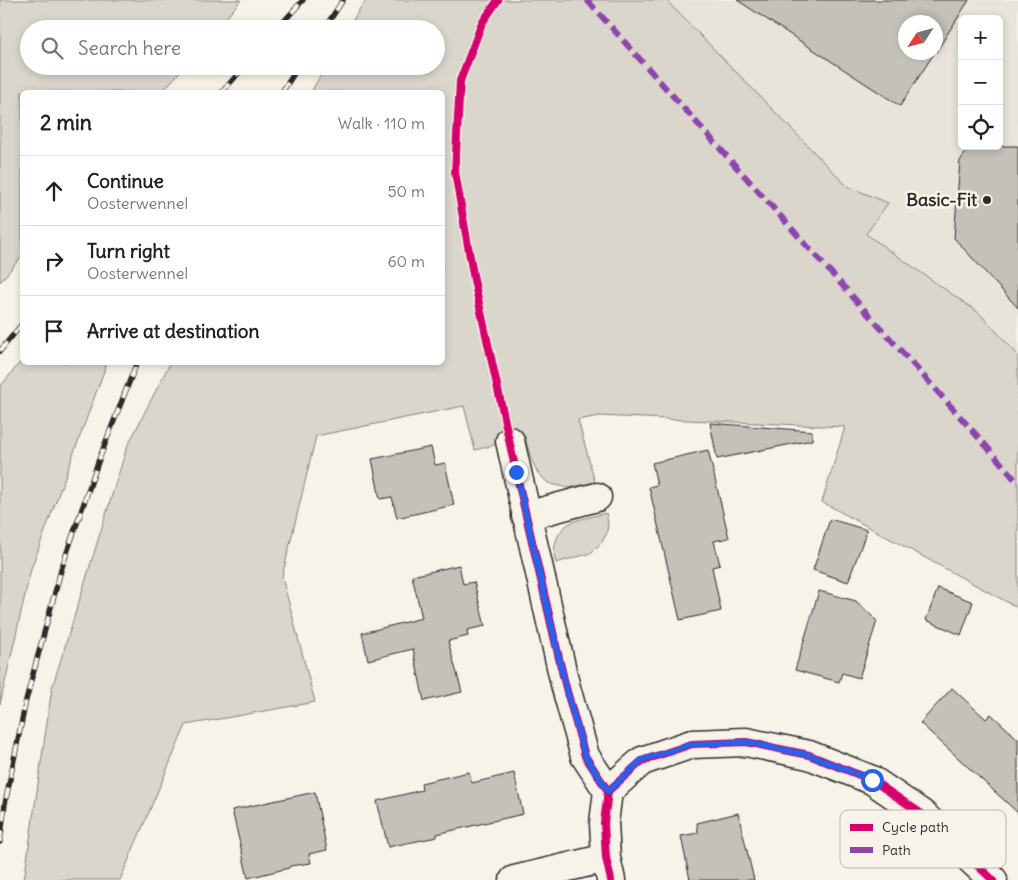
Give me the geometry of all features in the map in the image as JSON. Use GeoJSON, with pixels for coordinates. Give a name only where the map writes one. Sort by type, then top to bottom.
{"type":"FeatureCollection","features":[{"type":"Feature","properties":{"kind":"street"},"geometry":{"type":"LineString","coordinates":[[510,441],[565,684],[585,756],[608,791],[604,824],[608,869],[514,880]]}},
{"type":"Feature","properties":{"kind":"street"},"geometry":{"type":"LineString","coordinates":[[526,516],[597,497]]}},
{"type":"Feature","properties":{"kind":"street"},"geometry":{"type":"LineString","coordinates":[[608,791],[642,760],[692,744],[746,742],[809,755],[872,780],[916,810]]}},
{"type":"Feature","properties":{"kind":"street"},"geometry":{"type":"LineString","coordinates":[[980,868],[993,880]]}},
{"type":"Feature","properties":{"kind":"shaded area"},"geometry":{"type":"Polygon","coordinates":[[[0,0],[241,0],[224,20],[20,20],[20,75],[177,75],[164,90],[20,90],[20,258],[0,282],[0,0]]]}},
{"type":"Feature","properties":{"kind":"shaded area"},"geometry":{"type":"Polygon","coordinates":[[[367,0],[666,0],[847,186],[888,203],[866,234],[979,313],[1018,355],[1018,608],[822,502],[845,427],[599,416],[578,420],[595,482],[568,488],[548,483],[538,473],[531,459],[525,437],[475,450],[464,406],[316,436],[282,577],[315,702],[186,725],[120,880],[24,880],[52,688],[127,447],[169,365],[445,365],[445,90],[312,90],[321,75],[445,75],[445,20],[353,20],[367,0]]]}},
{"type":"Feature","properties":{"kind":"shaded area"},"geometry":{"type":"Polygon","coordinates":[[[666,0],[1018,0],[1018,355],[979,313],[866,233],[888,203],[847,186],[666,0]]]}},
{"type":"Feature","properties":{"kind":"shaded area"},"geometry":{"type":"Polygon","coordinates":[[[20,362],[20,365],[106,365],[31,569],[0,704],[0,387],[20,362]]]}},
{"type":"Feature","properties":{"kind":"shaded area"},"geometry":{"type":"Polygon","coordinates":[[[606,513],[607,533],[602,542],[591,553],[556,563],[555,545],[562,529],[572,522],[606,513]]]}},
{"type":"Feature","properties":{"kind":"building"},"geometry":{"type":"Polygon","coordinates":[[[737,0],[969,0],[943,41],[943,15],[898,15],[898,60],[930,60],[900,106],[737,0]]]}},
{"type":"Feature","properties":{"kind":"building","name":"Basic-Fit"},"geometry":{"type":"Polygon","coordinates":[[[1003,146],[1018,146],[1018,308],[954,238],[960,161],[967,150],[1003,150],[1003,146]]]}},
{"type":"Feature","properties":{"kind":"building"},"geometry":{"type":"Polygon","coordinates":[[[710,423],[812,431],[812,440],[717,459],[710,423]]]}},
{"type":"Feature","properties":{"kind":"building"},"geometry":{"type":"Polygon","coordinates":[[[431,447],[435,465],[445,463],[454,505],[397,518],[392,497],[380,499],[372,459],[431,447]]]}},
{"type":"Feature","properties":{"kind":"building"},"geometry":{"type":"Polygon","coordinates":[[[708,450],[729,538],[714,541],[720,565],[712,567],[721,611],[680,620],[649,487],[657,485],[652,463],[708,450]]]}},
{"type":"Feature","properties":{"kind":"building"},"geometry":{"type":"Polygon","coordinates":[[[830,519],[867,530],[848,582],[813,570],[830,519]]]}},
{"type":"Feature","properties":{"kind":"building"},"geometry":{"type":"Polygon","coordinates":[[[459,565],[463,584],[474,582],[485,626],[467,630],[468,636],[448,641],[462,692],[424,701],[413,649],[368,660],[362,633],[422,618],[412,576],[459,565]]]}},
{"type":"Feature","properties":{"kind":"building"},"geometry":{"type":"Polygon","coordinates":[[[938,588],[973,602],[961,635],[926,620],[938,588]]]}},
{"type":"Feature","properties":{"kind":"building"},"geometry":{"type":"Polygon","coordinates":[[[819,591],[856,601],[877,621],[859,678],[842,673],[839,682],[795,670],[819,591]]]}},
{"type":"Feature","properties":{"kind":"building"},"geometry":{"type":"Polygon","coordinates":[[[952,688],[986,719],[991,714],[1018,739],[1018,813],[920,723],[952,688]]]}},
{"type":"Feature","properties":{"kind":"building"},"geometry":{"type":"Polygon","coordinates":[[[469,772],[472,783],[514,773],[523,814],[437,834],[437,837],[388,847],[377,801],[422,790],[421,783],[469,772]]]}},
{"type":"Feature","properties":{"kind":"building"},"geometry":{"type":"Polygon","coordinates":[[[315,792],[327,850],[309,854],[311,863],[290,866],[289,868],[248,878],[232,810],[315,792]]]}},
{"type":"Feature","properties":{"kind":"building"},"geometry":{"type":"Polygon","coordinates":[[[738,813],[754,880],[690,880],[681,836],[698,833],[697,823],[738,813]]]}},
{"type":"Feature","properties":{"kind":"railway"},"geometry":{"type":"LineString","coordinates":[[285,20],[303,0]]}},
{"type":"Feature","properties":{"kind":"railway"},"geometry":{"type":"LineString","coordinates":[[330,20],[343,0]]}},
{"type":"Feature","properties":{"kind":"railway"},"geometry":{"type":"LineString","coordinates":[[224,90],[237,75]]}},
{"type":"Feature","properties":{"kind":"railway"},"geometry":{"type":"LineString","coordinates":[[283,90],[293,75]]}},
{"type":"Feature","properties":{"kind":"railway"},"geometry":{"type":"LineString","coordinates":[[0,351],[20,326]]}},
{"type":"Feature","properties":{"kind":"railway"},"geometry":{"type":"LineString","coordinates":[[0,842],[5,804],[26,700],[61,570],[98,462],[136,365]]}},
{"type":"Feature","properties":{"kind":"marked path"},"geometry":{"type":"LineString","coordinates":[[587,0],[1018,483]]}},
{"type":"Feature","properties":{"kind":"cycle path"},"geometry":{"type":"LineString","coordinates":[[498,0],[482,23],[460,81],[455,172],[474,280],[565,684],[585,756],[608,791]]}},
{"type":"Feature","properties":{"kind":"cycle path"},"geometry":{"type":"LineString","coordinates":[[611,880],[606,858],[604,823],[608,791],[642,761],[692,744],[746,742],[809,755],[872,780],[916,810]]}},
{"type":"Feature","properties":{"kind":"cycle path"},"geometry":{"type":"LineString","coordinates":[[980,868],[993,880]]}},
{"type":"Feature","properties":{"kind":"place","name":"Basic-Fit"},"geometry":{"type":"Point","coordinates":[987,200]}},
{"type":"Feature","properties":{"kind":"route"},"geometry":{"type":"LineString","coordinates":[[516,472],[565,684],[585,756],[608,791],[642,760],[692,744],[746,742],[809,755],[872,780]]}}]}
